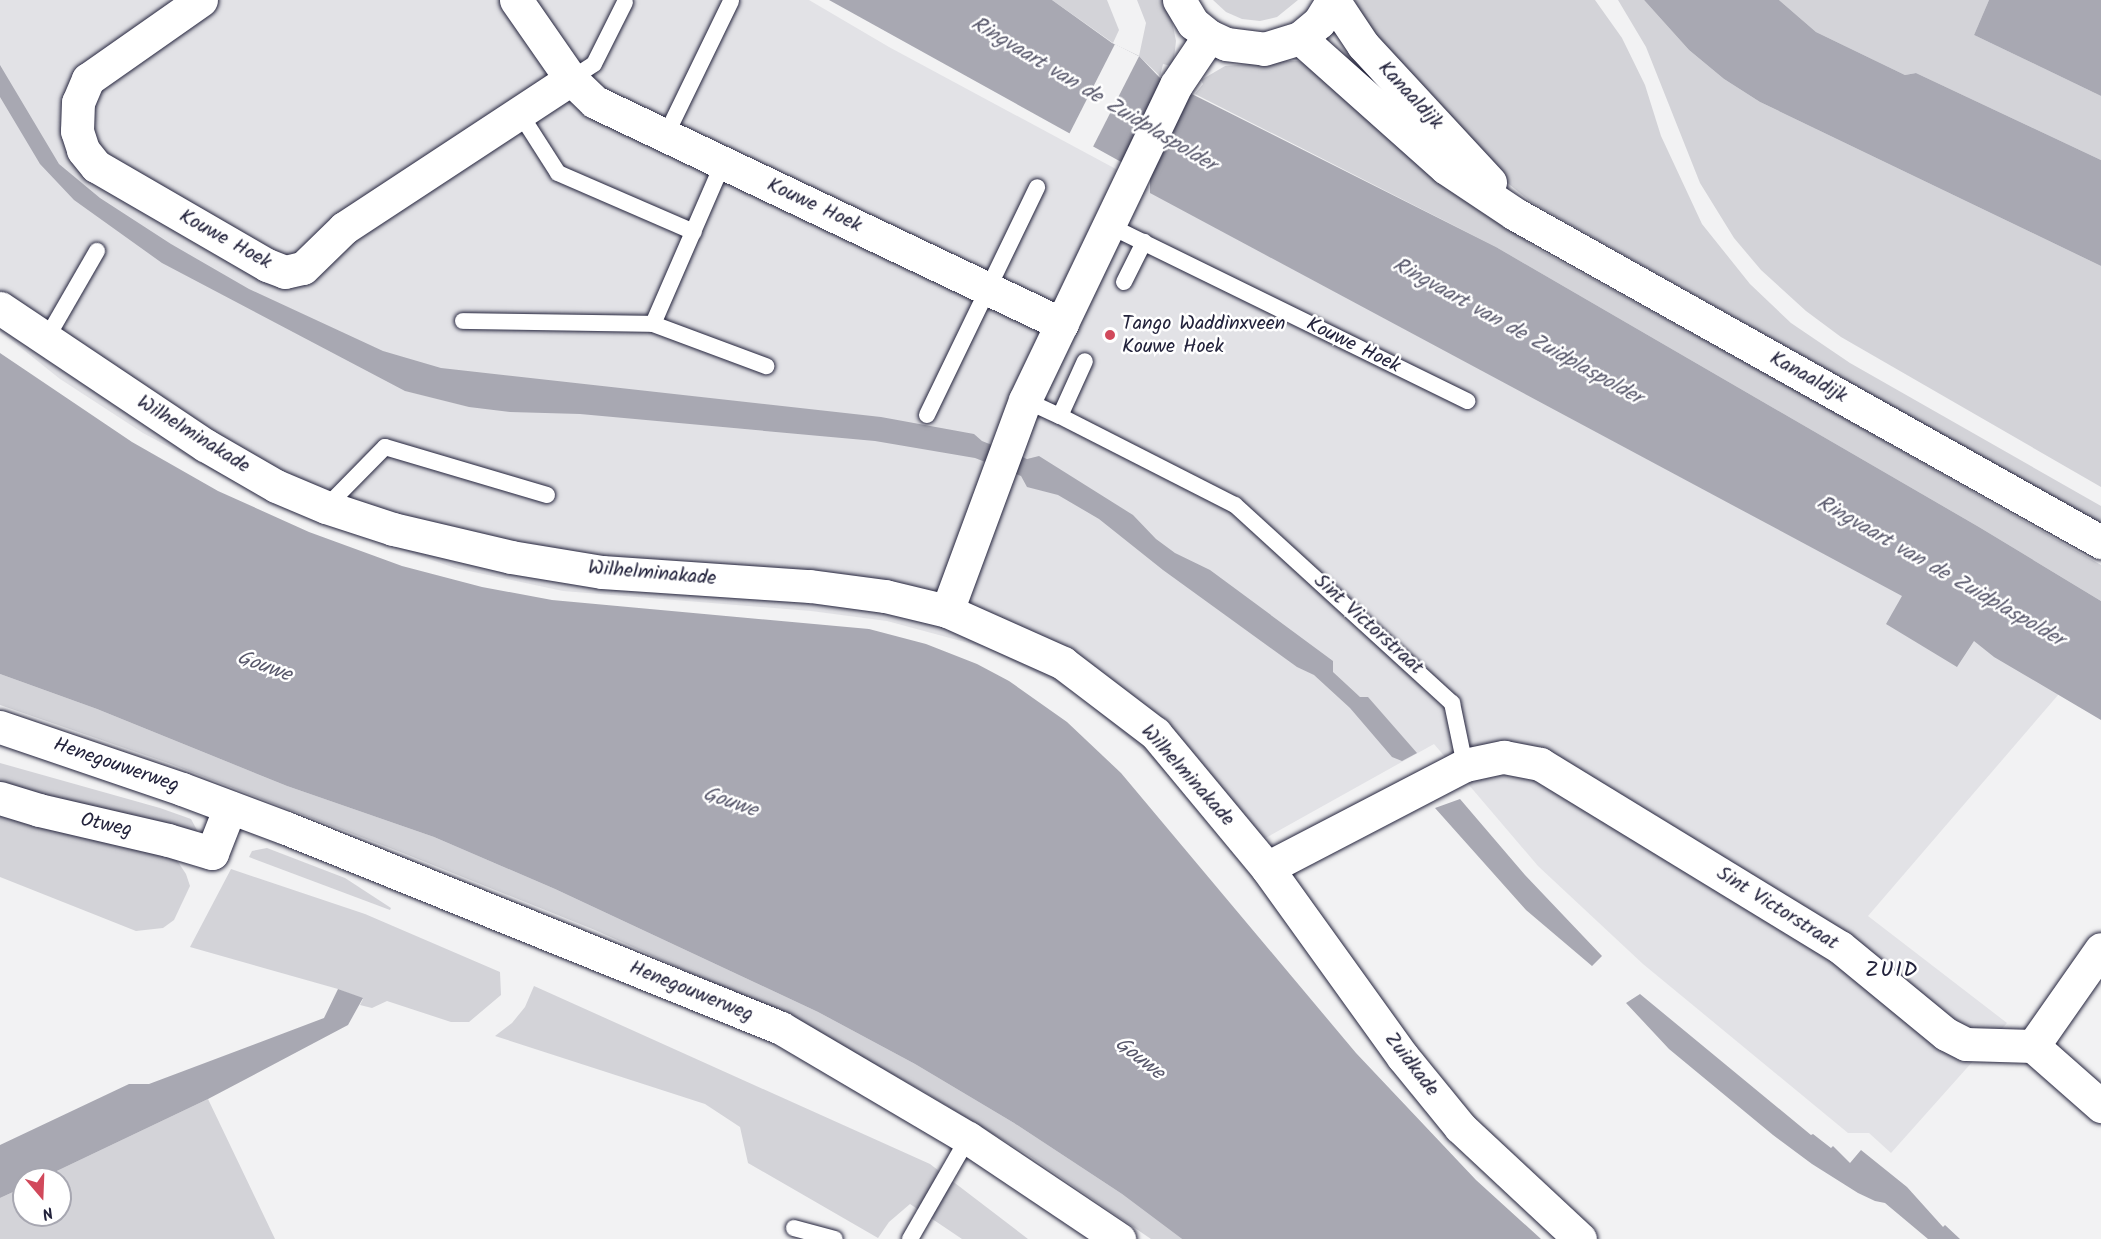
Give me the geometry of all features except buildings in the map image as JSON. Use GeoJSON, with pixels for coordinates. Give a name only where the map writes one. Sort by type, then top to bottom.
{"type":"FeatureCollection","features":[{"type":"Feature","properties":{"kind":"street","name":"Kouwe Hoek"},"geometry":{"type":"LineString","coordinates":[[201,0],[88,79],[78,102],[78,131],[83,150],[96,166],[267,265],[285,272],[303,268],[344,228],[571,79]]}},
{"type":"Feature","properties":{"kind":"street","name":"Kouwe Hoek"},"geometry":{"type":"LineString","coordinates":[[516,0],[571,79],[595,102],[1062,324]]}},
{"type":"Feature","properties":{"kind":"street"},"geometry":{"type":"LineString","coordinates":[[1179,0],[1193,23],[1209,36],[1226,44],[1264,49],[1300,38],[1319,22],[1333,0]]}},
{"type":"Feature","properties":{"kind":"street","name":"Kanaaldijk"},"geometry":{"type":"LineString","coordinates":[[1333,0],[1363,45],[1493,186],[1515,214]]}},
{"type":"Feature","properties":{"kind":"street"},"geometry":{"type":"LineString","coordinates":[[946,611],[1025,400],[1176,85],[1209,36]]}},
{"type":"Feature","properties":{"kind":"street","name":"Kanaaldijk"},"geometry":{"type":"LineString","coordinates":[[1300,38],[1446,168],[1515,214],[2101,542]]}},
{"type":"Feature","properties":{"kind":"street","name":"Wilhelminakade"},"geometry":{"type":"LineString","coordinates":[[0,309],[205,445],[276,486],[326,507],[393,530],[557,565],[602,572],[810,586],[885,596],[946,611],[1063,663],[1155,733],[1267,868]]}},
{"type":"Feature","properties":{"kind":"street","name":"Henegouwerweg"},"geometry":{"type":"LineString","coordinates":[[0,727],[230,807],[781,1028],[968,1138],[1119,1239]]}},
{"type":"Feature","properties":{"kind":"street","name":"Sint Victorstraat"},"geometry":{"type":"LineString","coordinates":[[1267,868],[1455,769],[1504,757],[1540,764],[1840,947],[1946,1034],[1966,1044],[2033,1046]]}},
{"type":"Feature","properties":{"kind":"street","name":"Otweg"},"geometry":{"type":"LineString","coordinates":[[0,798],[39,810],[168,840],[212,853],[230,807]]}},
{"type":"Feature","properties":{"kind":"street","name":"Zuidkade"},"geometry":{"type":"LineString","coordinates":[[1267,868],[1403,1057],[1460,1127],[1580,1239]]}},
{"type":"Feature","properties":{"kind":"street"},"geometry":{"type":"LineString","coordinates":[[2101,949],[2033,1046],[2101,1106]]}},
{"type":"Feature","properties":{"kind":"lane"},"geometry":{"type":"LineString","coordinates":[[666,135],[731,1]]}},
{"type":"Feature","properties":{"kind":"lane"},"geometry":{"type":"LineString","coordinates":[[571,79],[594,64],[625,2]]}},
{"type":"Feature","properties":{"kind":"lane"},"geometry":{"type":"LineString","coordinates":[[519,112],[558,173],[694,232]]}},
{"type":"Feature","properties":{"kind":"lane"},"geometry":{"type":"LineString","coordinates":[[653,324],[723,163]]}},
{"type":"Feature","properties":{"kind":"lane"},"geometry":{"type":"LineString","coordinates":[[927,415],[1037,187]]}},
{"type":"Feature","properties":{"kind":"lane","name":"Kouwe Hoek"},"geometry":{"type":"LineString","coordinates":[[1110,226],[1468,401]]}},
{"type":"Feature","properties":{"kind":"lane"},"geometry":{"type":"LineString","coordinates":[[1124,282],[1144,242]]}},
{"type":"Feature","properties":{"kind":"lane"},"geometry":{"type":"LineString","coordinates":[[45,340],[97,251]]}},
{"type":"Feature","properties":{"kind":"lane"},"geometry":{"type":"LineString","coordinates":[[463,321],[653,324],[766,366]]}},
{"type":"Feature","properties":{"kind":"lane"},"geometry":{"type":"LineString","coordinates":[[1060,416],[1085,362]]}},
{"type":"Feature","properties":{"kind":"lane","name":"Sint Victorstraat"},"geometry":{"type":"LineString","coordinates":[[1025,400],[1235,505],[1452,702],[1455,769]]}},
{"type":"Feature","properties":{"kind":"lane"},"geometry":{"type":"LineString","coordinates":[[326,507],[385,447],[547,495]]}},
{"type":"Feature","properties":{"kind":"lane"},"geometry":{"type":"LineString","coordinates":[[910,1239],[968,1138]]}},
{"type":"Feature","properties":{"kind":"lane"},"geometry":{"type":"LineString","coordinates":[[794,1228],[836,1239]]}},
{"type":"Feature","properties":{"kind":"shaded area"},"geometry":{"type":"Polygon","coordinates":[[[0,0],[809,0],[889,47],[1179,203],[2077,673],[1868,916],[2007,1023],[1891,1153],[1869,1133],[1848,1133],[1643,964],[1538,866],[1434,744],[1244,850],[1146,753],[1076,693],[987,648],[887,621],[811,611],[563,591],[455,568],[345,530],[244,487],[143,433],[60,379],[0,331],[0,0]]]}},
{"type":"Feature","properties":{"kind":"shaded area"},"geometry":{"type":"Polygon","coordinates":[[[1052,0],[1107,0],[1119,30],[1113,43],[1052,0]]]}},
{"type":"Feature","properties":{"kind":"shaded area"},"geometry":{"type":"Polygon","coordinates":[[[1137,0],[1165,0],[1172,21],[1176,41],[1174,58],[1171,66],[1163,64],[1160,76],[1139,56],[1146,23],[1137,0]]]}},
{"type":"Feature","properties":{"kind":"shaded area"},"geometry":{"type":"Polygon","coordinates":[[[1213,0],[1298,0],[1277,17],[1260,21],[1242,19],[1226,12],[1213,0]]]}},
{"type":"Feature","properties":{"kind":"shaded area"},"geometry":{"type":"Polygon","coordinates":[[[1355,0],[1595,0],[1622,38],[1645,85],[1661,136],[1702,224],[1750,284],[1791,323],[1850,363],[2101,506],[2101,524],[1531,202],[1483,163],[1401,70],[1358,10],[1355,0]]]}},
{"type":"Feature","properties":{"kind":"shaded area"},"geometry":{"type":"Polygon","coordinates":[[[1618,0],[1644,0],[1689,50],[1724,79],[1760,102],[2101,266],[2101,487],[1841,337],[1806,311],[1761,270],[1734,238],[1700,183],[1646,47],[1618,0]]]}},
{"type":"Feature","properties":{"kind":"shaded area"},"geometry":{"type":"Polygon","coordinates":[[[1779,0],[1989,0],[1974,35],[2101,96],[2101,160],[1916,73],[1905,75],[1816,32],[1779,0]]]}},
{"type":"Feature","properties":{"kind":"shaded area"},"geometry":{"type":"Polygon","coordinates":[[[1298,61],[1321,69],[1444,183],[1538,249],[1809,398],[2101,565],[2101,601],[1979,527],[1496,247],[1195,94],[1203,84],[1201,80],[1225,66],[1298,61]]]}},
{"type":"Feature","properties":{"kind":"shaded area"},"geometry":{"type":"Polygon","coordinates":[[[0,674],[97,709],[287,786],[434,837],[555,889],[818,1012],[915,1064],[1014,1123],[1122,1194],[1182,1239],[1151,1239],[1028,1155],[921,1090],[853,1052],[713,983],[595,930],[403,853],[168,763],[0,705],[0,674]]]}},
{"type":"Feature","properties":{"kind":"shaded area"},"geometry":{"type":"Polygon","coordinates":[[[0,763],[160,808],[191,819],[198,832],[56,800],[0,782],[0,763]]]}},
{"type":"Feature","properties":{"kind":"shaded area"},"geometry":{"type":"Polygon","coordinates":[[[0,812],[167,854],[176,859],[186,874],[190,886],[174,920],[163,928],[136,931],[0,877],[0,812]]]}},
{"type":"Feature","properties":{"kind":"shaded area"},"geometry":{"type":"Polygon","coordinates":[[[267,848],[345,878],[391,908],[390,910],[249,857],[252,851],[267,848]]]}},
{"type":"Feature","properties":{"kind":"shaded area"},"geometry":{"type":"Polygon","coordinates":[[[231,869],[365,914],[500,972],[501,995],[469,1022],[451,1022],[387,1001],[372,1008],[360,1005],[363,999],[338,989],[190,947],[231,869]]]}},
{"type":"Feature","properties":{"kind":"shaded area"},"geometry":{"type":"Polygon","coordinates":[[[534,986],[930,1164],[1028,1239],[962,1239],[910,1204],[889,1222],[878,1238],[748,1163],[740,1127],[705,1104],[495,1036],[512,1023],[525,1007],[534,986]]]}},
{"type":"Feature","properties":{"kind":"shaded area"},"geometry":{"type":"Polygon","coordinates":[[[208,1099],[275,1239],[0,1239],[0,1198],[12,1192],[12,1227],[72,1227],[72,1167],[65,1167],[208,1099]]]}},
{"type":"Feature","properties":{"kind":"water","name":"Ringvaart van de Zuidplaspolder"},"geometry":{"type":"Polygon","coordinates":[[[829,0],[1052,0],[1112,43],[1139,56],[1160,78],[1496,247],[1979,527],[2101,601],[2101,720],[1994,657],[1974,641],[1957,667],[1886,624],[1902,596],[1150,193],[1150,180],[1123,163],[829,0]]]}},
{"type":"Feature","properties":{"kind":"water"},"geometry":{"type":"Polygon","coordinates":[[[1644,0],[1779,0],[1816,32],[1905,75],[1916,73],[2101,160],[2101,266],[1760,102],[1724,79],[1689,50],[1644,0]]]}},
{"type":"Feature","properties":{"kind":"water"},"geometry":{"type":"Polygon","coordinates":[[[1989,0],[2101,0],[2101,96],[1974,35],[1989,0]]]}},
{"type":"Feature","properties":{"kind":"water"},"geometry":{"type":"Polygon","coordinates":[[[0,65],[59,164],[100,198],[171,244],[249,289],[383,351],[441,368],[881,417],[974,434],[982,441],[1027,459],[1039,456],[1133,515],[1156,539],[1175,553],[1210,570],[1333,661],[1333,672],[1360,697],[1368,697],[1417,753],[1402,761],[1392,757],[1350,708],[1314,675],[1297,667],[1163,570],[1099,519],[1058,495],[1027,487],[1021,476],[975,458],[875,441],[580,414],[510,412],[469,407],[405,391],[162,263],[74,200],[40,164],[0,97],[0,65]]]}},
{"type":"Feature","properties":{"kind":"water","name":"Gouwe"},"geometry":{"type":"Polygon","coordinates":[[[0,353],[132,442],[218,491],[309,532],[402,566],[482,587],[552,600],[869,629],[926,644],[977,664],[1009,681],[1067,722],[1121,773],[1356,1053],[1476,1180],[1541,1239],[1182,1239],[1122,1194],[1014,1123],[915,1064],[818,1012],[555,889],[434,837],[287,786],[97,709],[0,674],[0,353]]]}},
{"type":"Feature","properties":{"kind":"water"},"geometry":{"type":"Polygon","coordinates":[[[1460,799],[1525,875],[1602,956],[1592,966],[1526,910],[1435,808],[1460,799]]]}},
{"type":"Feature","properties":{"kind":"water"},"geometry":{"type":"Polygon","coordinates":[[[338,989],[363,998],[348,1025],[208,1099],[65,1167],[12,1167],[12,1192],[0,1198],[0,1145],[129,1084],[149,1084],[324,1018],[338,989]]]}},
{"type":"Feature","properties":{"kind":"water"},"geometry":{"type":"Polygon","coordinates":[[[1640,994],[1811,1135],[1813,1134],[1831,1148],[1833,1146],[1850,1163],[1861,1150],[1907,1187],[1943,1227],[1945,1225],[1960,1239],[1928,1239],[1885,1203],[1858,1193],[1812,1164],[1773,1135],[1669,1049],[1626,1003],[1640,994]]]}},
{"type":"Feature","properties":{"kind":"pier"},"geometry":{"type":"Polygon","coordinates":[[[1115,44],[1139,56],[1093,147],[1069,135],[1115,44]]]}},
{"type":"Feature","properties":{"kind":"place","name":"Tango Waddinxveen Kouwe Hoek"},"geometry":{"type":"Point","coordinates":[1110,335]}},
{"type":"Feature","properties":{"kind":"district","name":"ZUID"},"geometry":{"type":"Point","coordinates":[1892,971]}}]}
